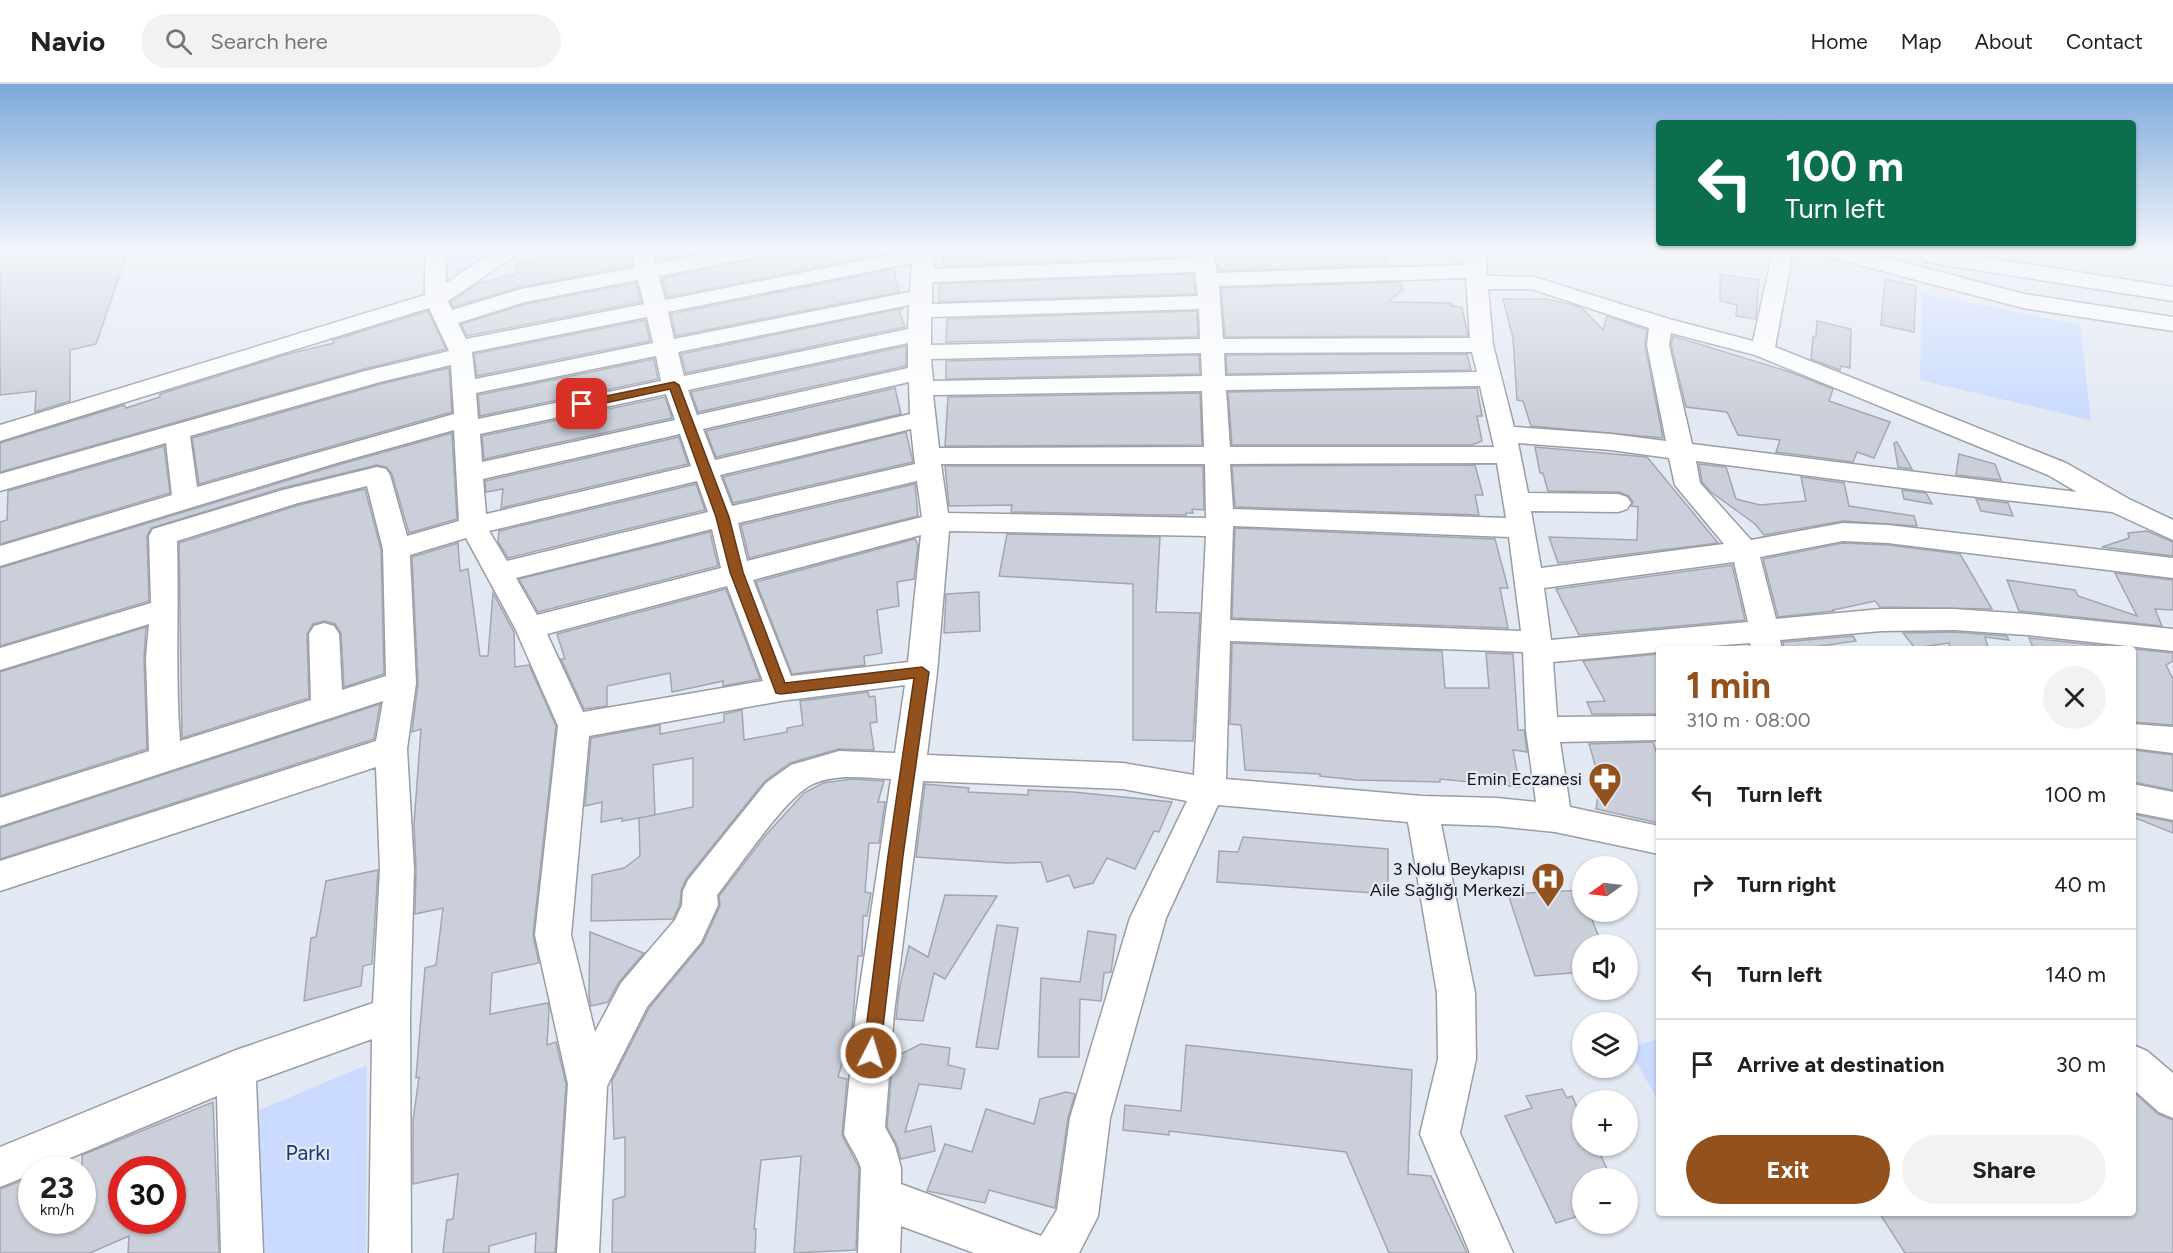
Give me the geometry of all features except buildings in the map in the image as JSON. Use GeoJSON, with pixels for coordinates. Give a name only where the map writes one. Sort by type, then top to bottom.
{"type":"FeatureCollection","features":[{"type":"Feature","properties":{"kind":"main road"},"geometry":{"type":"LineString","coordinates":[[2053,306],[2173,324]]}},
{"type":"Feature","properties":{"kind":"street"},"geometry":{"type":"LineString","coordinates":[[442,306],[461,351],[473,526],[530,628],[574,726],[554,935],[588,1084],[578,1253]]}},
{"type":"Feature","properties":{"kind":"street"},"geometry":{"type":"LineString","coordinates":[[442,309],[446,306]]}},
{"type":"Feature","properties":{"kind":"street"},"geometry":{"type":"LineString","coordinates":[[0,433],[442,309],[463,306]]}},
{"type":"Feature","properties":{"kind":"street"},"geometry":{"type":"LineString","coordinates":[[0,483],[461,351],[668,306]]}},
{"type":"Feature","properties":{"kind":"street"},"geometry":{"type":"LineString","coordinates":[[879,1253],[881,1168],[875,1146],[864,1134],[875,1013],[922,672],[936,522],[922,419],[922,306]]}},
{"type":"Feature","properties":{"kind":"street"},"geometry":{"type":"LineString","coordinates":[[0,556],[331,456],[465,424],[921,342],[1076,306]]}},
{"type":"Feature","properties":{"kind":"street"},"geometry":{"type":"LineString","coordinates":[[1055,1253],[1077,1216],[1090,1118],[1148,918],[1208,791],[1220,522],[1213,346],[1209,306]]}},
{"type":"Feature","properties":{"kind":"street"},"geometry":{"type":"LineString","coordinates":[[1479,306],[1482,345],[1505,445],[1528,580],[1537,647],[1542,730],[1556,818]]}},
{"type":"Feature","properties":{"kind":"street"},"geometry":{"type":"LineString","coordinates":[[1604,306],[1662,324],[1763,350],[2057,469],[2120,505],[2173,531]]}},
{"type":"Feature","properties":{"kind":"street"},"geometry":{"type":"LineString","coordinates":[[1763,350],[1772,306]]}},
{"type":"Feature","properties":{"kind":"street"},"geometry":{"type":"LineString","coordinates":[[656,308],[674,385],[691,425],[723,517],[736,572],[781,689]]}},
{"type":"Feature","properties":{"kind":"street"},"geometry":{"type":"LineString","coordinates":[[1662,324],[1658,345],[1688,485],[1745,551],[1766,640]]}},
{"type":"Feature","properties":{"kind":"street"},"geometry":{"type":"LineString","coordinates":[[465,388],[665,347],[921,342],[1213,346],[1482,345]]}},
{"type":"Feature","properties":{"kind":"street"},"geometry":{"type":"LineString","coordinates":[[471,473],[691,425],[921,342],[1213,384],[1491,379]]}},
{"type":"Feature","properties":{"kind":"street"},"geometry":{"type":"LineString","coordinates":[[397,549],[473,526],[922,419]]}},
{"type":"Feature","properties":{"kind":"street"},"geometry":{"type":"LineString","coordinates":[[177,431],[186,500]]}},
{"type":"Feature","properties":{"kind":"street"},"geometry":{"type":"LineString","coordinates":[[499,573],[927,463],[1505,445],[1566,438],[1681,450],[1942,485],[2120,505]]}},
{"type":"Feature","properties":{"kind":"street"},"geometry":{"type":"LineString","coordinates":[[166,759],[161,658],[165,609],[163,536],[292,496],[377,475],[397,549],[401,683],[391,749],[397,869],[391,1014],[390,1253]]}},
{"type":"Feature","properties":{"kind":"street"},"geometry":{"type":"LineString","coordinates":[[530,628],[736,572],[936,522],[1220,522],[1518,515],[1618,503]]}},
{"type":"Feature","properties":{"kind":"street"},"geometry":{"type":"LineString","coordinates":[[1528,580],[1745,551],[1843,532],[1888,534],[2173,568]]}},
{"type":"Feature","properties":{"kind":"street"},"geometry":{"type":"LineString","coordinates":[[0,659],[165,609]]}},
{"type":"Feature","properties":{"kind":"street"},"geometry":{"type":"LineString","coordinates":[[1215,630],[1537,647],[1766,640],[1926,618],[2056,627],[2173,640]]}},
{"type":"Feature","properties":{"kind":"street"},"geometry":{"type":"LineString","coordinates":[[324,634],[327,707]]}},
{"type":"Feature","properties":{"kind":"street"},"geometry":{"type":"LineString","coordinates":[[574,726],[781,689],[922,672]]}},
{"type":"Feature","properties":{"kind":"street"},"geometry":{"type":"LineString","coordinates":[[0,812],[401,683]]}},
{"type":"Feature","properties":{"kind":"street"},"geometry":{"type":"LineString","coordinates":[[1542,730],[1656,728]]}},
{"type":"Feature","properties":{"kind":"street"},"geometry":{"type":"LineString","coordinates":[[2136,736],[2173,740]]}},
{"type":"Feature","properties":{"kind":"street"},"geometry":{"type":"LineString","coordinates":[[0,876],[391,749]]}},
{"type":"Feature","properties":{"kind":"street"},"geometry":{"type":"LineString","coordinates":[[588,1084],[634,995],[688,931],[700,906],[700,891],[778,794],[802,774],[839,764],[1123,776],[1208,791],[1422,810],[1497,812],[1556,818],[1656,839]]}},
{"type":"Feature","properties":{"kind":"street"},"geometry":{"type":"LineString","coordinates":[[2136,799],[2173,806]]}},
{"type":"Feature","properties":{"kind":"street"},"geometry":{"type":"LineString","coordinates":[[1422,810],[1456,993],[1457,1059],[1440,1134],[1492,1253]]}},
{"type":"Feature","properties":{"kind":"street"},"geometry":{"type":"LineString","coordinates":[[0,1167],[236,1069],[391,1014]]}},
{"type":"Feature","properties":{"kind":"street"},"geometry":{"type":"LineString","coordinates":[[2136,1067],[2173,1098]]}},
{"type":"Feature","properties":{"kind":"street"},"geometry":{"type":"LineString","coordinates":[[236,1069],[242,1253]]}},
{"type":"Feature","properties":{"kind":"street"},"geometry":{"type":"LineString","coordinates":[[880,1197],[1031,1253]]}},
{"type":"Feature","properties":{"kind":"green space"},"geometry":{"type":"Polygon","coordinates":[[[1922,306],[1984,306],[2080,325],[2091,420],[1920,380],[1922,306]]]}},
{"type":"Feature","properties":{"kind":"green space"},"geometry":{"type":"Polygon","coordinates":[[[1656,1040],[1656,1097],[1638,1065],[1638,1045],[1656,1040]]]}},
{"type":"Feature","properties":{"kind":"green space","name":"Parkı"},"geometry":{"type":"Polygon","coordinates":[[[367,1065],[366,1253],[255,1253],[247,1115],[367,1065]]]}},
{"type":"Feature","properties":{"kind":"place","name":"Emin Eczanesi"},"geometry":{"type":"Point","coordinates":[1605,808]}},
{"type":"Feature","properties":{"kind":"place","name":"3 Nolu Beykapısı Aile Sağlığı Merkezi"},"geometry":{"type":"Point","coordinates":[1548,908]}},
{"type":"Feature","properties":{"kind":"route"},"geometry":{"type":"LineString","coordinates":[[582,404],[674,385],[691,425],[723,517],[736,572],[781,689],[922,672],[895,856],[871,1053]]}}]}
